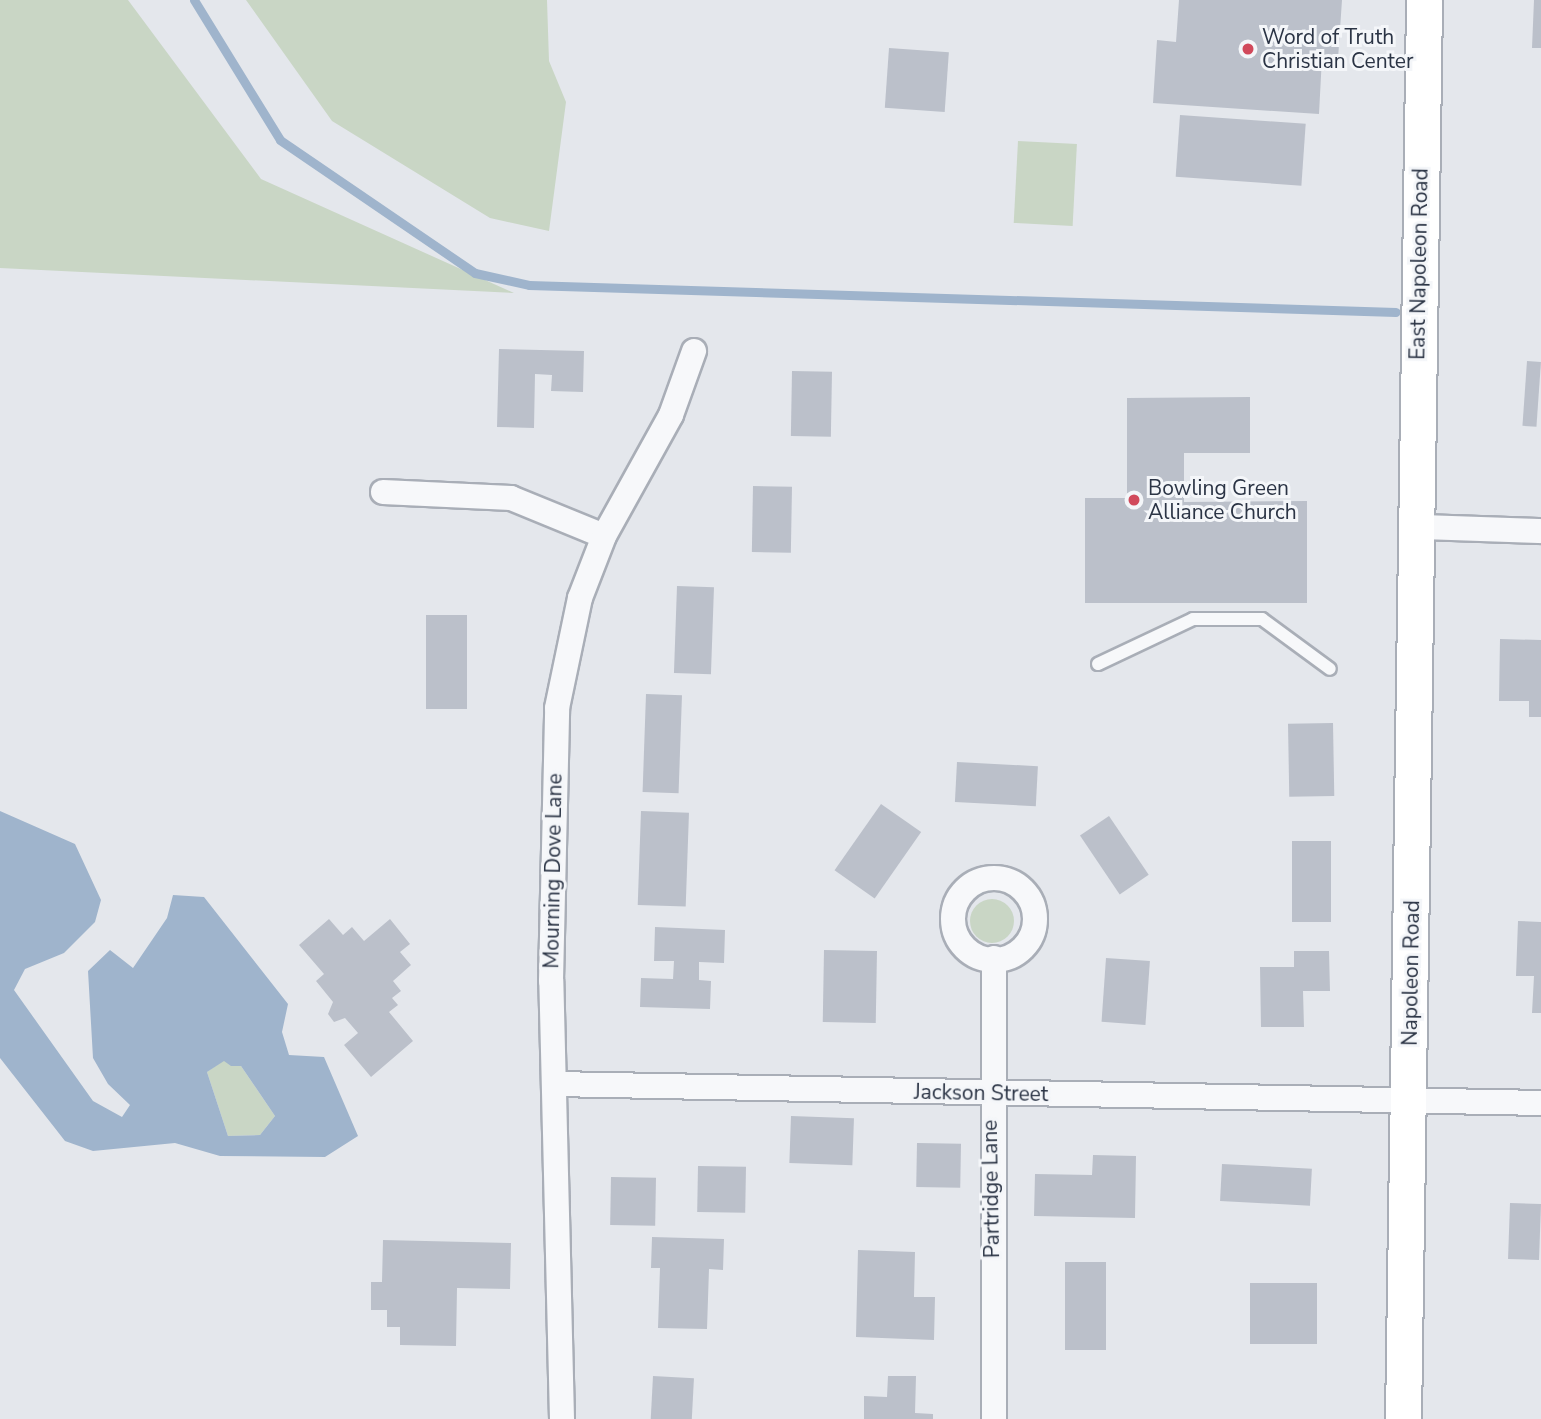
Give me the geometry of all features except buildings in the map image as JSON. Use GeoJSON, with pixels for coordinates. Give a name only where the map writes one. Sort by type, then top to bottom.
{"type":"FeatureCollection","features":[{"type":"Feature","properties":{"kind":"main road","name":"East Napoleon Road"},"geometry":{"type":"LineString","coordinates":[[1419,527],[1418,337],[1424,0]]}},
{"type":"Feature","properties":{"kind":"main road","name":"Napoleon Road"},"geometry":{"type":"LineString","coordinates":[[1403,1419],[1419,527]]}},
{"type":"Feature","properties":{"kind":"street","name":"Mourning Dove Lane"},"geometry":{"type":"LineString","coordinates":[[562,1419],[554,1084],[552,812],[557,708],[580,598],[604,536],[671,415],[694,351]]}},
{"type":"Feature","properties":{"kind":"street"},"geometry":{"type":"LineString","coordinates":[[383,492],[511,498],[604,536]]}},
{"type":"Feature","properties":{"kind":"street"},"geometry":{"type":"LineString","coordinates":[[1419,527],[1541,531]]}},
{"type":"Feature","properties":{"kind":"street","name":"Partridge Lane"},"geometry":{"type":"LineString","coordinates":[[994,958],[990,1092],[994,1419]]}},
{"type":"Feature","properties":{"kind":"street","name":"Jackson Street"},"geometry":{"type":"LineString","coordinates":[[554,1084],[1541,1103]]}},
{"type":"Feature","properties":{"kind":"lane"},"geometry":{"type":"LineString","coordinates":[[1098,664],[1193,619],[1262,619],[1331,669]]}},
{"type":"Feature","properties":{"kind":"green space"},"geometry":{"type":"Polygon","coordinates":[[[0,0],[128,0],[261,179],[514,293],[0,268],[0,0]]]}},
{"type":"Feature","properties":{"kind":"green space"},"geometry":{"type":"Polygon","coordinates":[[[246,0],[547,0],[549,61],[566,102],[549,231],[490,218],[332,121],[246,0]]]}},
{"type":"Feature","properties":{"kind":"green space"},"geometry":{"type":"Polygon","coordinates":[[[1018,141],[1077,144],[1073,226],[1014,223],[1018,141]]]}},
{"type":"Feature","properties":{"kind":"green space"},"geometry":{"type":"Polygon","coordinates":[[[992,899],[1001,900],[1008,905],[1013,912],[1013,930],[1008,937],[1001,942],[992,943],[983,942],[976,937],[971,930],[970,921],[971,912],[976,905],[983,900],[992,899]]]}},
{"type":"Feature","properties":{"kind":"green space"},"geometry":{"type":"Polygon","coordinates":[[[224,1060],[241,1066],[275,1116],[260,1135],[228,1136],[207,1072],[224,1060]]]}},
{"type":"Feature","properties":{"kind":"water"},"geometry":{"type":"Polygon","coordinates":[[[0,811],[75,844],[101,900],[95,922],[64,953],[25,969],[14,990],[93,1101],[122,1117],[130,1105],[108,1084],[93,1058],[88,971],[110,950],[133,968],[167,918],[173,895],[204,897],[288,1004],[282,1032],[289,1055],[324,1057],[358,1136],[325,1157],[220,1156],[175,1143],[93,1151],[65,1141],[0,1058],[0,811]],[[224,1061],[207,1072],[228,1136],[260,1135],[275,1116],[241,1066],[231,1066],[224,1061]]]}},
{"type":"Feature","properties":{"kind":"waterway"},"geometry":{"type":"LineString","coordinates":[[194,0],[280,140],[475,273],[529,285],[1396,312]]}},
{"type":"Feature","properties":{"kind":"place","name":"Word of Truth Christian Center"},"geometry":{"type":"Point","coordinates":[1248,49]}},
{"type":"Feature","properties":{"kind":"place","name":"Bowling Green Alliance Church"},"geometry":{"type":"Point","coordinates":[1134,500]}}]}
